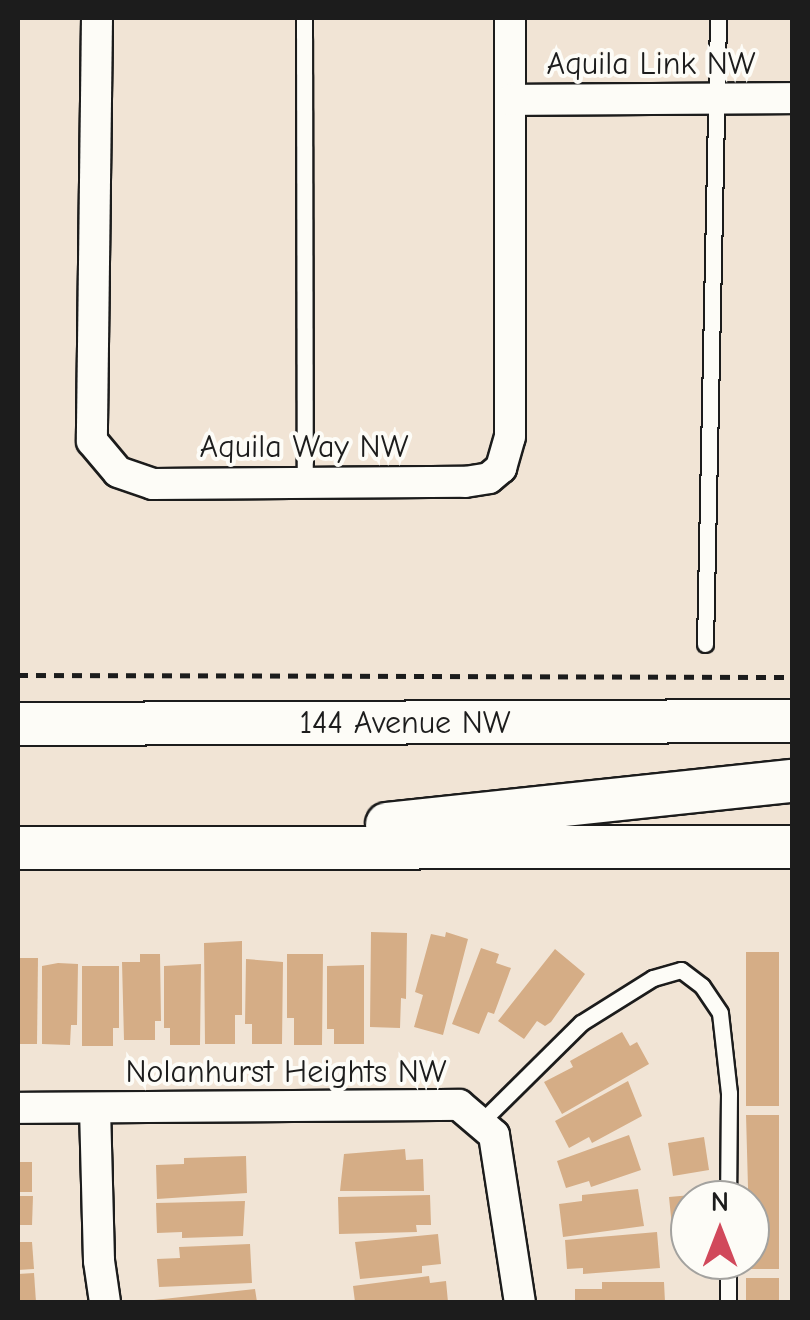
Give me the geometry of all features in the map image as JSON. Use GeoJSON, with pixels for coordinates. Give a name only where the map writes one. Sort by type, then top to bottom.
{"type":"FeatureCollection","features":[{"type":"Feature","properties":{"kind":"main road","name":"144 Avenue NW"},"geometry":{"type":"LineString","coordinates":[[18,724],[792,720]]}},
{"type":"Feature","properties":{"kind":"main road"},"geometry":{"type":"LineString","coordinates":[[158,848],[792,780]]}},
{"type":"Feature","properties":{"kind":"main road"},"geometry":{"type":"LineString","coordinates":[[733,846],[792,862]]}},
{"type":"Feature","properties":{"kind":"main road"},"geometry":{"type":"LineString","coordinates":[[18,848],[792,847]]}},
{"type":"Feature","properties":{"kind":"street","name":"Aquila Way NW"},"geometry":{"type":"LineString","coordinates":[[97,18],[92,441],[118,472],[136,481],[466,482],[489,478],[501,468],[510,437],[510,18]]}},
{"type":"Feature","properties":{"kind":"street","name":"Aquila Link NW"},"geometry":{"type":"LineString","coordinates":[[511,100],[792,98]]}},
{"type":"Feature","properties":{"kind":"street","name":"Nolanhurst Heights NW"},"geometry":{"type":"LineString","coordinates":[[18,1108],[460,1104],[494,1135],[520,1302]]}},
{"type":"Feature","properties":{"kind":"street"},"geometry":{"type":"LineString","coordinates":[[95,1108],[99,1261],[105,1302]]}},
{"type":"Feature","properties":{"kind":"lane"},"geometry":{"type":"LineString","coordinates":[[304,18],[304,481]]}},
{"type":"Feature","properties":{"kind":"lane"},"geometry":{"type":"LineString","coordinates":[[705,644],[718,18]]}},
{"type":"Feature","properties":{"kind":"lane"},"geometry":{"type":"LineString","coordinates":[[480,1123],[580,1023],[653,978],[680,970],[702,986],[720,1013],[730,1093],[728,1180]]}},
{"type":"Feature","properties":{"kind":"path"},"geometry":{"type":"LineString","coordinates":[[18,676],[792,677]]}},
{"type":"Feature","properties":{"kind":"building"},"geometry":{"type":"Polygon","coordinates":[[[371,932],[407,933],[406,999],[401,998],[400,1028],[370,1027],[371,932]]]}},
{"type":"Feature","properties":{"kind":"building"},"geometry":{"type":"Polygon","coordinates":[[[446,932],[468,939],[443,1035],[414,1027],[423,995],[415,992],[431,934],[445,937],[446,932]]]}},
{"type":"Feature","properties":{"kind":"building"},"geometry":{"type":"Polygon","coordinates":[[[242,941],[242,1015],[235,1015],[235,1044],[205,1044],[204,943],[242,941]]]}},
{"type":"Feature","properties":{"kind":"building"},"geometry":{"type":"Polygon","coordinates":[[[481,948],[499,954],[496,963],[511,968],[494,1014],[488,1012],[479,1034],[452,1024],[481,948]]]}},
{"type":"Feature","properties":{"kind":"building"},"geometry":{"type":"Polygon","coordinates":[[[555,949],[585,974],[551,1022],[545,1026],[537,1021],[524,1039],[498,1021],[555,949]]]}},
{"type":"Feature","properties":{"kind":"building"},"geometry":{"type":"Polygon","coordinates":[[[746,952],[779,952],[779,1106],[746,1106],[746,952]]]}},
{"type":"Feature","properties":{"kind":"building"},"geometry":{"type":"Polygon","coordinates":[[[140,954],[160,954],[161,1021],[155,1021],[155,1040],[124,1040],[122,962],[140,962],[140,954]]]}},
{"type":"Feature","properties":{"kind":"building"},"geometry":{"type":"Polygon","coordinates":[[[287,954],[323,954],[322,1045],[294,1045],[294,1018],[287,1018],[287,954]]]}},
{"type":"Feature","properties":{"kind":"building"},"geometry":{"type":"Polygon","coordinates":[[[18,958],[38,958],[37,1044],[18,1044],[18,958]]]}},
{"type":"Feature","properties":{"kind":"building"},"geometry":{"type":"Polygon","coordinates":[[[246,959],[283,962],[282,1044],[252,1044],[252,1024],[245,1024],[246,959]]]}},
{"type":"Feature","properties":{"kind":"building"},"geometry":{"type":"Polygon","coordinates":[[[78,964],[77,1025],[71,1025],[70,1045],[42,1044],[42,966],[78,964]]]}},
{"type":"Feature","properties":{"kind":"building"},"geometry":{"type":"Polygon","coordinates":[[[201,964],[200,1045],[170,1045],[170,1028],[164,1028],[164,966],[201,964]]]}},
{"type":"Feature","properties":{"kind":"building"},"geometry":{"type":"Polygon","coordinates":[[[364,965],[364,1044],[334,1044],[334,1029],[327,1029],[327,966],[364,965]]]}},
{"type":"Feature","properties":{"kind":"building"},"geometry":{"type":"Polygon","coordinates":[[[82,966],[119,966],[119,1028],[113,1028],[113,1046],[82,1046],[82,966]]]}},
{"type":"Feature","properties":{"kind":"building"},"geometry":{"type":"Polygon","coordinates":[[[622,1032],[630,1046],[637,1042],[649,1064],[562,1114],[544,1082],[573,1067],[570,1061],[622,1032]]]}},
{"type":"Feature","properties":{"kind":"building"},"geometry":{"type":"Polygon","coordinates":[[[628,1081],[642,1116],[592,1143],[589,1137],[569,1148],[555,1121],[628,1081]]]}},
{"type":"Feature","properties":{"kind":"building"},"geometry":{"type":"Polygon","coordinates":[[[746,1115],[779,1115],[779,1269],[770,1269],[770,1180],[748,1180],[746,1115]]]}},
{"type":"Feature","properties":{"kind":"building"},"geometry":{"type":"Polygon","coordinates":[[[629,1135],[641,1170],[591,1187],[589,1181],[566,1188],[557,1161],[629,1135]]]}},
{"type":"Feature","properties":{"kind":"building"},"geometry":{"type":"Polygon","coordinates":[[[704,1137],[709,1170],[673,1176],[668,1143],[704,1137]]]}},
{"type":"Feature","properties":{"kind":"building"},"geometry":{"type":"Polygon","coordinates":[[[405,1149],[406,1160],[423,1159],[424,1191],[340,1191],[344,1154],[405,1149]]]}},
{"type":"Feature","properties":{"kind":"building"},"geometry":{"type":"Polygon","coordinates":[[[246,1156],[247,1193],[157,1199],[156,1165],[184,1164],[184,1158],[246,1156]]]}},
{"type":"Feature","properties":{"kind":"building"},"geometry":{"type":"Polygon","coordinates":[[[18,1162],[32,1162],[32,1192],[18,1192],[18,1162]]]}},
{"type":"Feature","properties":{"kind":"building"},"geometry":{"type":"Polygon","coordinates":[[[638,1189],[644,1226],[563,1237],[559,1204],[582,1201],[582,1195],[638,1189]]]}},
{"type":"Feature","properties":{"kind":"building"},"geometry":{"type":"Polygon","coordinates":[[[430,1195],[431,1225],[416,1225],[417,1232],[339,1234],[338,1197],[430,1195]]]}},
{"type":"Feature","properties":{"kind":"building"},"geometry":{"type":"Polygon","coordinates":[[[18,1196],[33,1196],[32,1225],[18,1225],[18,1196]]]}},
{"type":"Feature","properties":{"kind":"building"},"geometry":{"type":"Polygon","coordinates":[[[245,1201],[243,1236],[182,1238],[182,1232],[157,1233],[156,1203],[245,1201]]]}},
{"type":"Feature","properties":{"kind":"building"},"geometry":{"type":"Polygon","coordinates":[[[657,1232],[660,1268],[583,1274],[583,1268],[567,1269],[565,1240],[657,1232]]]}},
{"type":"Feature","properties":{"kind":"building"},"geometry":{"type":"Polygon","coordinates":[[[438,1234],[441,1264],[422,1266],[422,1273],[360,1279],[355,1242],[438,1234]]]}},
{"type":"Feature","properties":{"kind":"building"},"geometry":{"type":"Polygon","coordinates":[[[18,1242],[32,1242],[34,1269],[18,1270],[18,1242]]]}},
{"type":"Feature","properties":{"kind":"building"},"geometry":{"type":"Polygon","coordinates":[[[250,1244],[252,1283],[159,1287],[157,1259],[180,1258],[179,1247],[250,1244]]]}},
{"type":"Feature","properties":{"kind":"building"},"geometry":{"type":"Polygon","coordinates":[[[34,1273],[36,1302],[18,1302],[18,1274],[34,1273]]]}},
{"type":"Feature","properties":{"kind":"building"},"geometry":{"type":"Polygon","coordinates":[[[429,1276],[430,1283],[446,1281],[448,1302],[355,1302],[353,1286],[429,1276]]]}},
{"type":"Feature","properties":{"kind":"building"},"geometry":{"type":"Polygon","coordinates":[[[779,1278],[779,1302],[746,1302],[746,1280],[779,1278]]]}},
{"type":"Feature","properties":{"kind":"building"},"geometry":{"type":"Polygon","coordinates":[[[602,1282],[664,1282],[665,1302],[575,1302],[575,1289],[602,1289],[602,1282]]]}},
{"type":"Feature","properties":{"kind":"building"},"geometry":{"type":"Polygon","coordinates":[[[255,1289],[257,1302],[154,1302],[154,1300],[255,1289]]]}}]}
